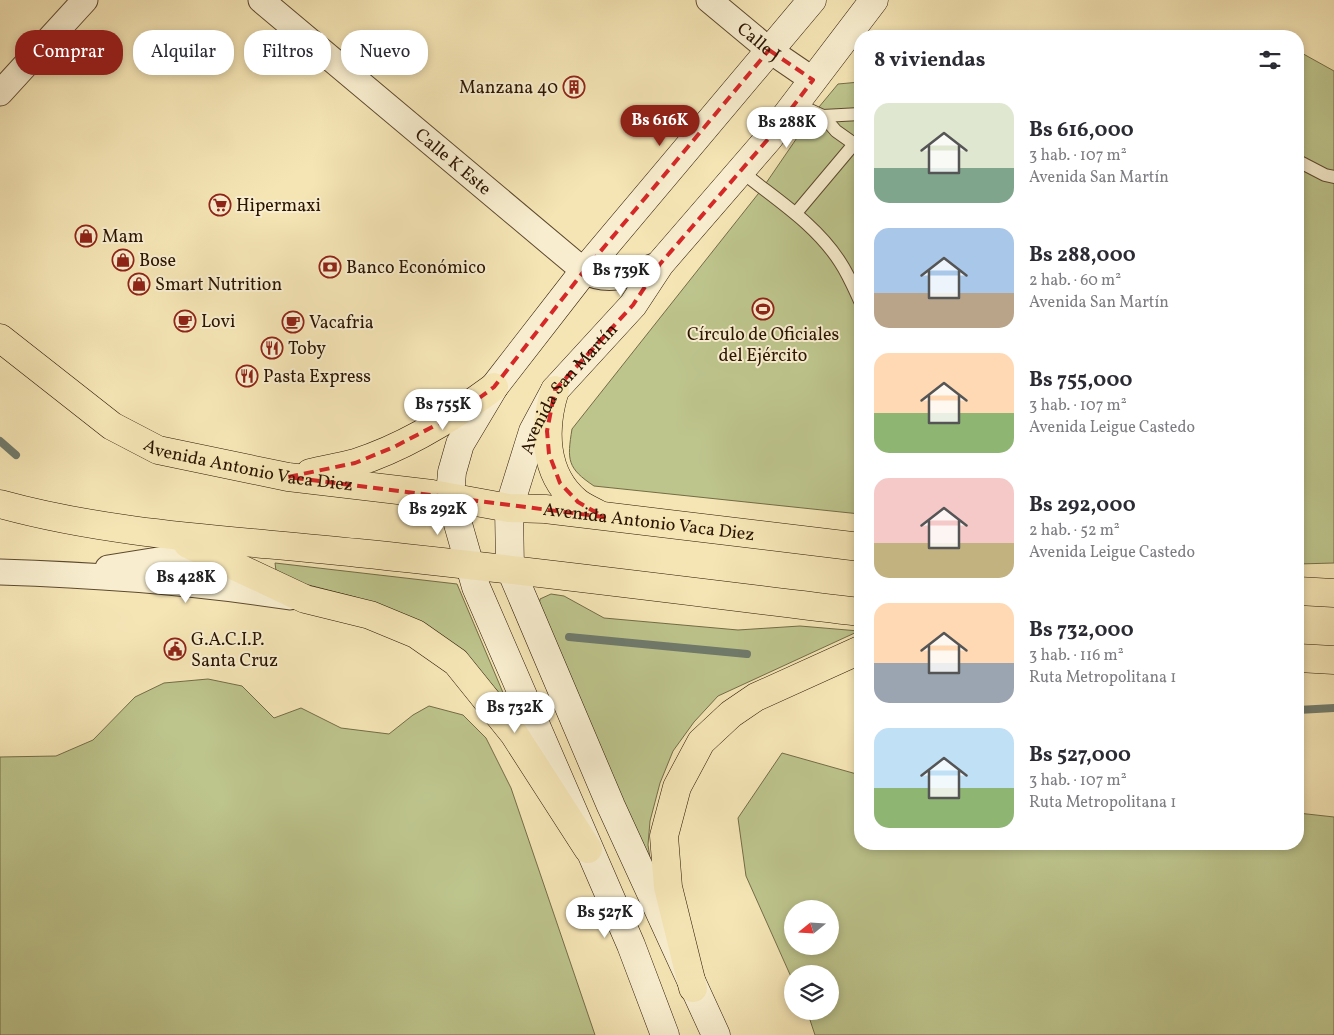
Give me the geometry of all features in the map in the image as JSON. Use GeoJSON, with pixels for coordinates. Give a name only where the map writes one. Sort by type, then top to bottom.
{"type":"FeatureCollection","features":[{"type":"Feature","properties":{"kind":"highway","name":"Avenida Antonio Vaca Diez"},"geometry":{"type":"LineString","coordinates":[[0,338],[112,426],[158,450],[288,477],[450,496],[509,508],[546,509],[854,546]]}},
{"type":"Feature","properties":{"kind":"highway"},"geometry":{"type":"LineString","coordinates":[[288,477],[355,463],[394,447],[459,413],[494,386]]}},
{"type":"Feature","properties":{"kind":"highway"},"geometry":{"type":"LineString","coordinates":[[555,390],[548,414],[547,431],[549,454],[560,483],[578,502],[604,517]]}},
{"type":"Feature","properties":{"kind":"highway"},"geometry":{"type":"LineString","coordinates":[[0,504],[39,515],[165,535],[268,543],[510,568],[854,611]]}},
{"type":"Feature","properties":{"kind":"highway"},"geometry":{"type":"LineString","coordinates":[[165,535],[208,552],[305,599],[379,618],[423,637],[456,662],[514,734],[588,848]]}},
{"type":"Feature","properties":{"kind":"highway"},"geometry":{"type":"LineString","coordinates":[[1304,591],[1334,593]]}},
{"type":"Feature","properties":{"kind":"highway"},"geometry":{"type":"LineString","coordinates":[[693,988],[668,887],[664,836],[677,787],[701,742],[731,714],[756,697],[854,653]]}},
{"type":"Feature","properties":{"kind":"highway"},"geometry":{"type":"LineString","coordinates":[[1304,658],[1334,660]]}},
{"type":"Feature","properties":{"kind":"main road"},"geometry":{"type":"LineString","coordinates":[[664,1035],[631,945],[511,672],[468,564],[450,496],[452,472],[460,444],[494,386],[584,271],[812,0]]}},
{"type":"Feature","properties":{"kind":"main road","name":"Avenida San Martín"},"geometry":{"type":"LineString","coordinates":[[510,568],[509,508],[534,431],[555,390],[633,305],[660,264],[740,171],[874,0]]}},
{"type":"Feature","properties":{"kind":"main road"},"geometry":{"type":"LineString","coordinates":[[510,568],[614,814],[716,1035]]}},
{"type":"Feature","properties":{"kind":"street"},"geometry":{"type":"LineString","coordinates":[[0,93],[85,0]]}},
{"type":"Feature","properties":{"kind":"street","name":"Calle K Este"},"geometry":{"type":"LineString","coordinates":[[261,0],[584,271],[597,277],[625,277],[660,264]]}},
{"type":"Feature","properties":{"kind":"street","name":"Calle J"},"geometry":{"type":"LineString","coordinates":[[709,0],[769,50],[813,80]]}},
{"type":"Feature","properties":{"kind":"street"},"geometry":{"type":"LineString","coordinates":[[71,574],[268,543]]}},
{"type":"Feature","properties":{"kind":"street"},"geometry":{"type":"LineString","coordinates":[[0,572],[71,574],[236,589],[305,599]]}},
{"type":"Feature","properties":{"kind":"lane"},"geometry":{"type":"LineString","coordinates":[[795,103],[823,116],[836,131],[854,144]]}},
{"type":"Feature","properties":{"kind":"lane"},"geometry":{"type":"LineString","coordinates":[[823,116],[854,114]]}},
{"type":"Feature","properties":{"kind":"lane"},"geometry":{"type":"LineString","coordinates":[[796,213],[854,149]]}},
{"type":"Feature","properties":{"kind":"lane"},"geometry":{"type":"LineString","coordinates":[[1304,164],[1325,175],[1334,177]]}},
{"type":"Feature","properties":{"kind":"lane"},"geometry":{"type":"LineString","coordinates":[[740,171],[796,213],[820,236],[840,262],[854,289]]}},
{"type":"Feature","properties":{"kind":"highlighted area"},"geometry":{"type":"Polygon","coordinates":[[[769,50],[813,80],[769,138],[660,264],[633,305],[555,390],[547,431],[549,454],[560,483],[578,502],[604,517],[288,477],[355,463],[394,447],[459,413],[494,387],[584,271],[769,50]]]}},
{"type":"Feature","properties":{"kind":"green space"},"geometry":{"type":"Polygon","coordinates":[[[1304,54],[1334,71],[1334,563],[1304,564],[1304,54]]]}},
{"type":"Feature","properties":{"kind":"green space","name":"Círculo de Oficiales del Ejército"},"geometry":{"type":"Polygon","coordinates":[[[854,83],[854,513],[594,486],[578,474],[571,462],[572,429],[762,189],[814,113],[838,84],[854,83]]]}},
{"type":"Feature","properties":{"kind":"green space"},"geometry":{"type":"Polygon","coordinates":[[[275,563],[457,584],[518,728],[400,615],[355,597],[297,582],[276,571],[275,563]]]}},
{"type":"Feature","properties":{"kind":"green space"},"geometry":{"type":"Polygon","coordinates":[[[551,594],[564,596],[604,618],[738,630],[800,626],[854,631],[854,633],[718,696],[694,722],[673,751],[660,783],[650,821],[648,845],[653,877],[539,609],[540,599],[551,594]]]}},
{"type":"Feature","properties":{"kind":"green space"},"geometry":{"type":"Polygon","coordinates":[[[208,679],[242,686],[274,718],[301,708],[341,728],[389,734],[413,715],[429,706],[463,715],[486,738],[511,788],[595,1035],[0,1035],[0,757],[56,756],[93,740],[135,697],[164,683],[208,679]]]}},
{"type":"Feature","properties":{"kind":"green space"},"geometry":{"type":"Polygon","coordinates":[[[782,753],[854,773],[854,850],[1304,850],[1304,814],[1334,817],[1334,1035],[815,1035],[810,1020],[839,1020],[839,965],[786,965],[746,876],[738,818],[782,753]]]}},
{"type":"Feature","properties":{"kind":"waterway"},"geometry":{"type":"LineString","coordinates":[[0,441],[16,455]]}},
{"type":"Feature","properties":{"kind":"waterway"},"geometry":{"type":"LineString","coordinates":[[569,637],[747,654]]}},
{"type":"Feature","properties":{"kind":"waterway"},"geometry":{"type":"LineString","coordinates":[[1304,710],[1334,708]]}},
{"type":"Feature","properties":{"kind":"place","name":"Manzana 40"},"geometry":{"type":"Point","coordinates":[574,87]}},
{"type":"Feature","properties":{"kind":"place","name":"Hipermaxi"},"geometry":{"type":"Point","coordinates":[220,205]}},
{"type":"Feature","properties":{"kind":"place","name":"Mam"},"geometry":{"type":"Point","coordinates":[86,236]}},
{"type":"Feature","properties":{"kind":"place","name":"Bose"},"geometry":{"type":"Point","coordinates":[123,260]}},
{"type":"Feature","properties":{"kind":"place","name":"Banco Económico"},"geometry":{"type":"Point","coordinates":[330,267]}},
{"type":"Feature","properties":{"kind":"place","name":"Smart Nutrition"},"geometry":{"type":"Point","coordinates":[139,284]}},
{"type":"Feature","properties":{"kind":"place","name":"Círculo de Oficiales del Ejército"},"geometry":{"type":"Point","coordinates":[763,309]}},
{"type":"Feature","properties":{"kind":"place","name":"Lovi"},"geometry":{"type":"Point","coordinates":[185,321]}},
{"type":"Feature","properties":{"kind":"place","name":"Vacafria"},"geometry":{"type":"Point","coordinates":[293,322]}},
{"type":"Feature","properties":{"kind":"place","name":"Toby"},"geometry":{"type":"Point","coordinates":[272,348]}},
{"type":"Feature","properties":{"kind":"place","name":"Pasta Express"},"geometry":{"type":"Point","coordinates":[247,376]}},
{"type":"Feature","properties":{"kind":"place","name":"G.A.C.I.P. Santa Cruz"},"geometry":{"type":"Point","coordinates":[175,649]}}]}
